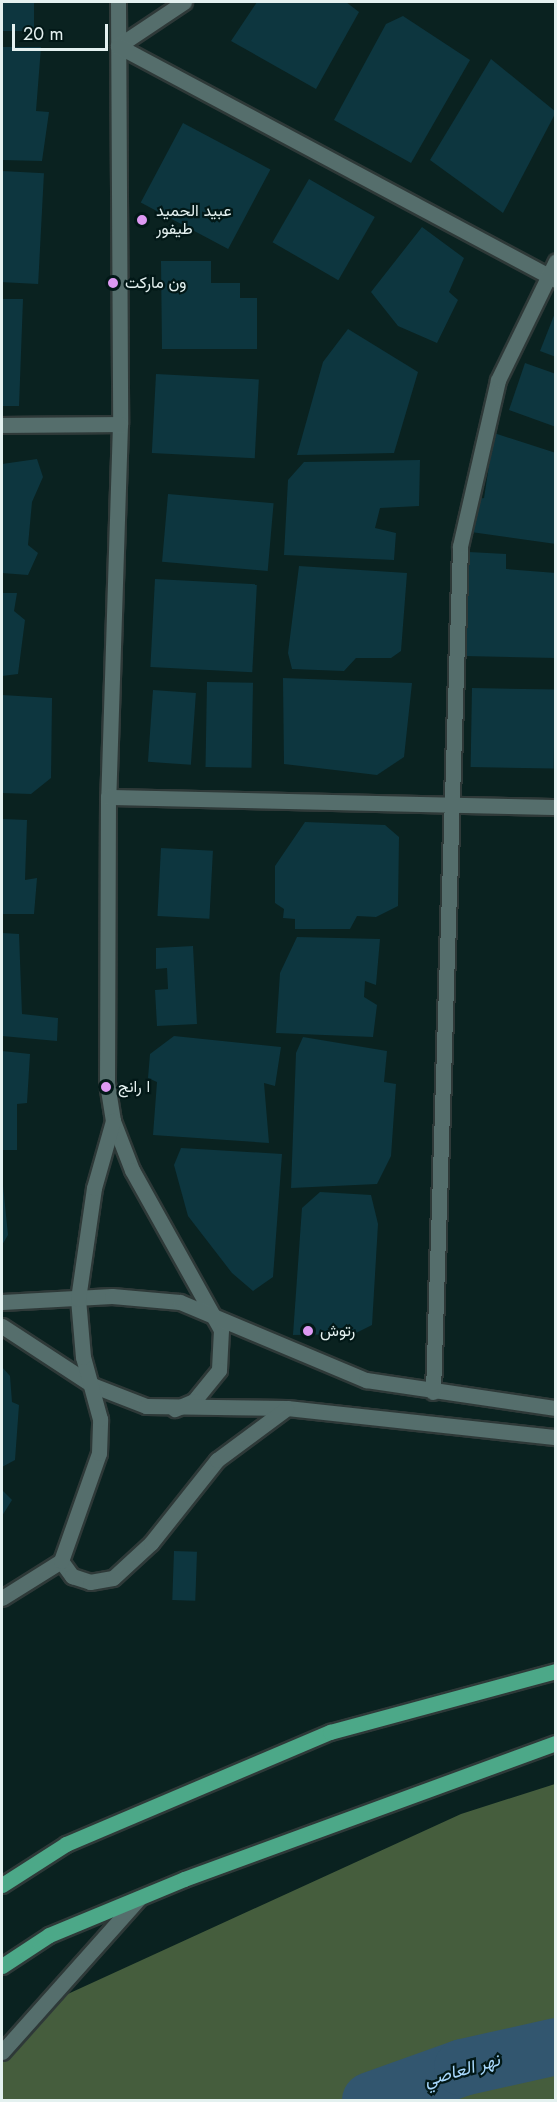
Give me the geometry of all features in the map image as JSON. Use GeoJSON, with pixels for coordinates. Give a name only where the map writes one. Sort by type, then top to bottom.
{"type":"FeatureCollection","features":[{"type":"Feature","properties":{"kind":"main road"},"geometry":{"type":"LineString","coordinates":[[2,1885],[66,1844],[330,1732],[555,1671]]}},
{"type":"Feature","properties":{"kind":"main road"},"geometry":{"type":"LineString","coordinates":[[2,1966],[49,1935],[139,1898],[555,1743]]}},
{"type":"Feature","properties":{"kind":"street"},"geometry":{"type":"LineString","coordinates":[[118,2],[120,424],[108,797],[107,1083],[112,1121],[155,1217],[213,1312],[221,1330],[219,1370],[194,1401],[175,1409]]}},
{"type":"Feature","properties":{"kind":"street"},"geometry":{"type":"LineString","coordinates":[[118,46],[184,2]]}},
{"type":"Feature","properties":{"kind":"street"},"geometry":{"type":"LineString","coordinates":[[118,46],[552,278]]}},
{"type":"Feature","properties":{"kind":"street"},"geometry":{"type":"LineString","coordinates":[[433,1392],[448,804],[460,546],[498,380],[552,278],[555,261]]}},
{"type":"Feature","properties":{"kind":"street"},"geometry":{"type":"LineString","coordinates":[[2,425],[120,424]]}},
{"type":"Feature","properties":{"kind":"street"},"geometry":{"type":"LineString","coordinates":[[108,797],[555,807]]}},
{"type":"Feature","properties":{"kind":"street"},"geometry":{"type":"LineString","coordinates":[[2,1598],[61,1561],[99,1453],[100,1419],[79,1338],[78,1299],[94,1188],[112,1121]]}},
{"type":"Feature","properties":{"kind":"street"},"geometry":{"type":"LineString","coordinates":[[2,1302],[146,1297],[213,1312],[336,1371],[433,1392],[555,1408]]}},
{"type":"Feature","properties":{"kind":"street"},"geometry":{"type":"LineString","coordinates":[[2,1326],[92,1385],[146,1406],[175,1409],[287,1408],[555,1437]]}},
{"type":"Feature","properties":{"kind":"street"},"geometry":{"type":"LineString","coordinates":[[61,1561],[72,1576],[90,1582],[113,1578],[151,1543],[217,1460],[287,1408]]}},
{"type":"Feature","properties":{"kind":"street"},"geometry":{"type":"LineString","coordinates":[[2,2052],[139,1898]]}},
{"type":"Feature","properties":{"kind":"green space"},"geometry":{"type":"Polygon","coordinates":[[[555,1784],[556,2034],[547,2049],[555,2058],[555,2100],[2,2100],[2,2062],[35,2009],[461,1814],[555,1784]]]}},
{"type":"Feature","properties":{"kind":"building"},"geometry":{"type":"Polygon","coordinates":[[[2,2],[34,2],[34,31],[2,31],[2,2]]]}},
{"type":"Feature","properties":{"kind":"building"},"geometry":{"type":"Polygon","coordinates":[[[257,2],[346,2],[359,12],[316,89],[231,41],[257,2]]]}},
{"type":"Feature","properties":{"kind":"building"},"geometry":{"type":"Polygon","coordinates":[[[403,16],[470,60],[411,163],[334,120],[386,24],[403,16]]]}},
{"type":"Feature","properties":{"kind":"building"},"geometry":{"type":"Polygon","coordinates":[[[2,47],[41,47],[36,111],[49,112],[42,161],[2,160],[2,47]]]}},
{"type":"Feature","properties":{"kind":"building"},"geometry":{"type":"Polygon","coordinates":[[[491,59],[556,112],[503,213],[430,160],[491,59]]]}},
{"type":"Feature","properties":{"kind":"building"},"geometry":{"type":"Polygon","coordinates":[[[183,123],[270,169],[228,249],[141,202],[183,123]]]}},
{"type":"Feature","properties":{"kind":"building"},"geometry":{"type":"Polygon","coordinates":[[[2,171],[44,173],[38,284],[2,282],[2,171]]]}},
{"type":"Feature","properties":{"kind":"building"},"geometry":{"type":"Polygon","coordinates":[[[309,179],[375,217],[338,280],[272,242],[309,179]]]}},
{"type":"Feature","properties":{"kind":"building"},"geometry":{"type":"Polygon","coordinates":[[[422,227],[464,258],[449,292],[458,300],[437,343],[398,326],[371,292],[422,227]]]}},
{"type":"Feature","properties":{"kind":"building"},"geometry":{"type":"Polygon","coordinates":[[[161,261],[211,261],[211,283],[240,283],[240,298],[257,298],[257,349],[162,349],[161,261]]]}},
{"type":"Feature","properties":{"kind":"building"},"geometry":{"type":"Polygon","coordinates":[[[2,299],[23,299],[19,406],[2,406],[2,299]]]}},
{"type":"Feature","properties":{"kind":"building"},"geometry":{"type":"Polygon","coordinates":[[[556,313],[556,357],[540,351],[556,313]]]}},
{"type":"Feature","properties":{"kind":"building"},"geometry":{"type":"Polygon","coordinates":[[[348,329],[418,372],[394,453],[297,455],[323,362],[348,329]]]}},
{"type":"Feature","properties":{"kind":"building"},"geometry":{"type":"Polygon","coordinates":[[[525,363],[556,374],[556,427],[509,410],[525,363]]]}},
{"type":"Feature","properties":{"kind":"building"},"geometry":{"type":"Polygon","coordinates":[[[156,374],[259,379],[255,458],[152,453],[156,374]]]}},
{"type":"Feature","properties":{"kind":"building"},"geometry":{"type":"Polygon","coordinates":[[[494,433],[556,453],[556,544],[471,532],[478,499],[484,498],[494,433]]]}},
{"type":"Feature","properties":{"kind":"building"},"geometry":{"type":"Polygon","coordinates":[[[37,459],[43,477],[32,502],[28,545],[38,553],[28,575],[2,573],[2,464],[37,459]]]}},
{"type":"Feature","properties":{"kind":"building"},"geometry":{"type":"Polygon","coordinates":[[[420,460],[419,506],[380,508],[375,528],[396,533],[394,560],[284,555],[288,480],[304,462],[420,460]]]}},
{"type":"Feature","properties":{"kind":"building"},"geometry":{"type":"Polygon","coordinates":[[[168,494],[274,503],[268,571],[162,562],[168,494]]]}},
{"type":"Feature","properties":{"kind":"building"},"geometry":{"type":"Polygon","coordinates":[[[469,552],[506,554],[506,569],[556,573],[556,658],[464,656],[469,552]]]}},
{"type":"Feature","properties":{"kind":"building"},"geometry":{"type":"Polygon","coordinates":[[[299,566],[407,573],[401,651],[391,658],[356,658],[344,671],[292,669],[288,653],[299,566]]]}},
{"type":"Feature","properties":{"kind":"building"},"geometry":{"type":"Polygon","coordinates":[[[155,579],[257,584],[252,672],[150,667],[155,579]]]}},
{"type":"Feature","properties":{"kind":"building"},"geometry":{"type":"Polygon","coordinates":[[[2,593],[17,593],[14,611],[25,620],[18,674],[2,676],[2,593]]]}},
{"type":"Feature","properties":{"kind":"building"},"geometry":{"type":"Polygon","coordinates":[[[283,678],[412,683],[404,757],[377,775],[284,764],[283,678]]]}},
{"type":"Feature","properties":{"kind":"building"},"geometry":{"type":"Polygon","coordinates":[[[207,682],[253,683],[252,768],[206,767],[207,682]]]}},
{"type":"Feature","properties":{"kind":"building"},"geometry":{"type":"Polygon","coordinates":[[[472,688],[555,689],[554,768],[471,767],[472,688]]]}},
{"type":"Feature","properties":{"kind":"building"},"geometry":{"type":"Polygon","coordinates":[[[153,690],[196,693],[191,765],[148,762],[153,690]]]}},
{"type":"Feature","properties":{"kind":"building"},"geometry":{"type":"Polygon","coordinates":[[[2,695],[52,698],[51,778],[31,794],[2,793],[2,695]]]}},
{"type":"Feature","properties":{"kind":"building"},"geometry":{"type":"Polygon","coordinates":[[[2,819],[27,820],[25,880],[37,878],[34,914],[2,914],[2,819]]]}},
{"type":"Feature","properties":{"kind":"building"},"geometry":{"type":"Polygon","coordinates":[[[305,822],[385,825],[399,837],[398,906],[376,917],[357,916],[350,929],[295,929],[295,919],[283,918],[284,909],[275,903],[275,866],[305,822]]]}},
{"type":"Feature","properties":{"kind":"building"},"geometry":{"type":"Polygon","coordinates":[[[161,848],[213,851],[209,919],[157,916],[161,848]]]}},
{"type":"Feature","properties":{"kind":"building"},"geometry":{"type":"Polygon","coordinates":[[[2,933],[19,934],[22,1014],[58,1018],[57,1041],[2,1036],[2,933]]]}},
{"type":"Feature","properties":{"kind":"building"},"geometry":{"type":"Polygon","coordinates":[[[297,937],[380,939],[376,985],[365,981],[364,997],[377,1005],[373,1037],[276,1033],[280,973],[297,937]]]}},
{"type":"Feature","properties":{"kind":"building"},"geometry":{"type":"Polygon","coordinates":[[[193,946],[197,1024],[157,1026],[155,990],[168,989],[167,968],[156,969],[156,948],[193,946]]]}},
{"type":"Feature","properties":{"kind":"building"},"geometry":{"type":"Polygon","coordinates":[[[174,1036],[281,1047],[275,1086],[264,1083],[269,1143],[153,1135],[157,1082],[148,1078],[150,1054],[174,1036]]]}},
{"type":"Feature","properties":{"kind":"building"},"geometry":{"type":"Polygon","coordinates":[[[303,1037],[387,1051],[384,1082],[396,1084],[391,1156],[377,1184],[291,1188],[296,1053],[303,1037]]]}},
{"type":"Feature","properties":{"kind":"building"},"geometry":{"type":"Polygon","coordinates":[[[2,1051],[30,1054],[27,1103],[17,1104],[17,1150],[2,1150],[2,1051]]]}},
{"type":"Feature","properties":{"kind":"building"},"geometry":{"type":"Polygon","coordinates":[[[181,1148],[282,1154],[273,1277],[253,1291],[232,1273],[188,1216],[174,1165],[181,1148]]]}},
{"type":"Feature","properties":{"kind":"building"},"geometry":{"type":"Polygon","coordinates":[[[2,1176],[8,1235],[2,1245],[2,1176]]]}},
{"type":"Feature","properties":{"kind":"building"},"geometry":{"type":"Polygon","coordinates":[[[320,1192],[371,1195],[378,1224],[372,1325],[354,1334],[293,1335],[302,1208],[320,1192]]]}},
{"type":"Feature","properties":{"kind":"building"},"geometry":{"type":"Polygon","coordinates":[[[2,1367],[10,1376],[12,1402],[19,1405],[15,1460],[2,1467],[2,1367]]]}},
{"type":"Feature","properties":{"kind":"building"},"geometry":{"type":"Polygon","coordinates":[[[2,1490],[12,1500],[2,1516],[2,1490]]]}},
{"type":"Feature","properties":{"kind":"building"},"geometry":{"type":"Polygon","coordinates":[[[174,1551],[197,1552],[195,1601],[172,1600],[174,1551]]]}},
{"type":"Feature","properties":{"kind":"waterway","name":"نهر العاصي"},"geometry":{"type":"LineString","coordinates":[[370,2100],[462,2067],[556,2046]]}},
{"type":"Feature","properties":{"kind":"place","name":"عبيد الحميد طيفور"},"geometry":{"type":"Point","coordinates":[142,220]}},
{"type":"Feature","properties":{"kind":"place","name":"ون ماركت"},"geometry":{"type":"Point","coordinates":[113,283]}},
{"type":"Feature","properties":{"kind":"place","name":"ا رانج"},"geometry":{"type":"Point","coordinates":[106,1087]}},
{"type":"Feature","properties":{"kind":"place","name":"رتوش"},"geometry":{"type":"Point","coordinates":[308,1331]}}]}
